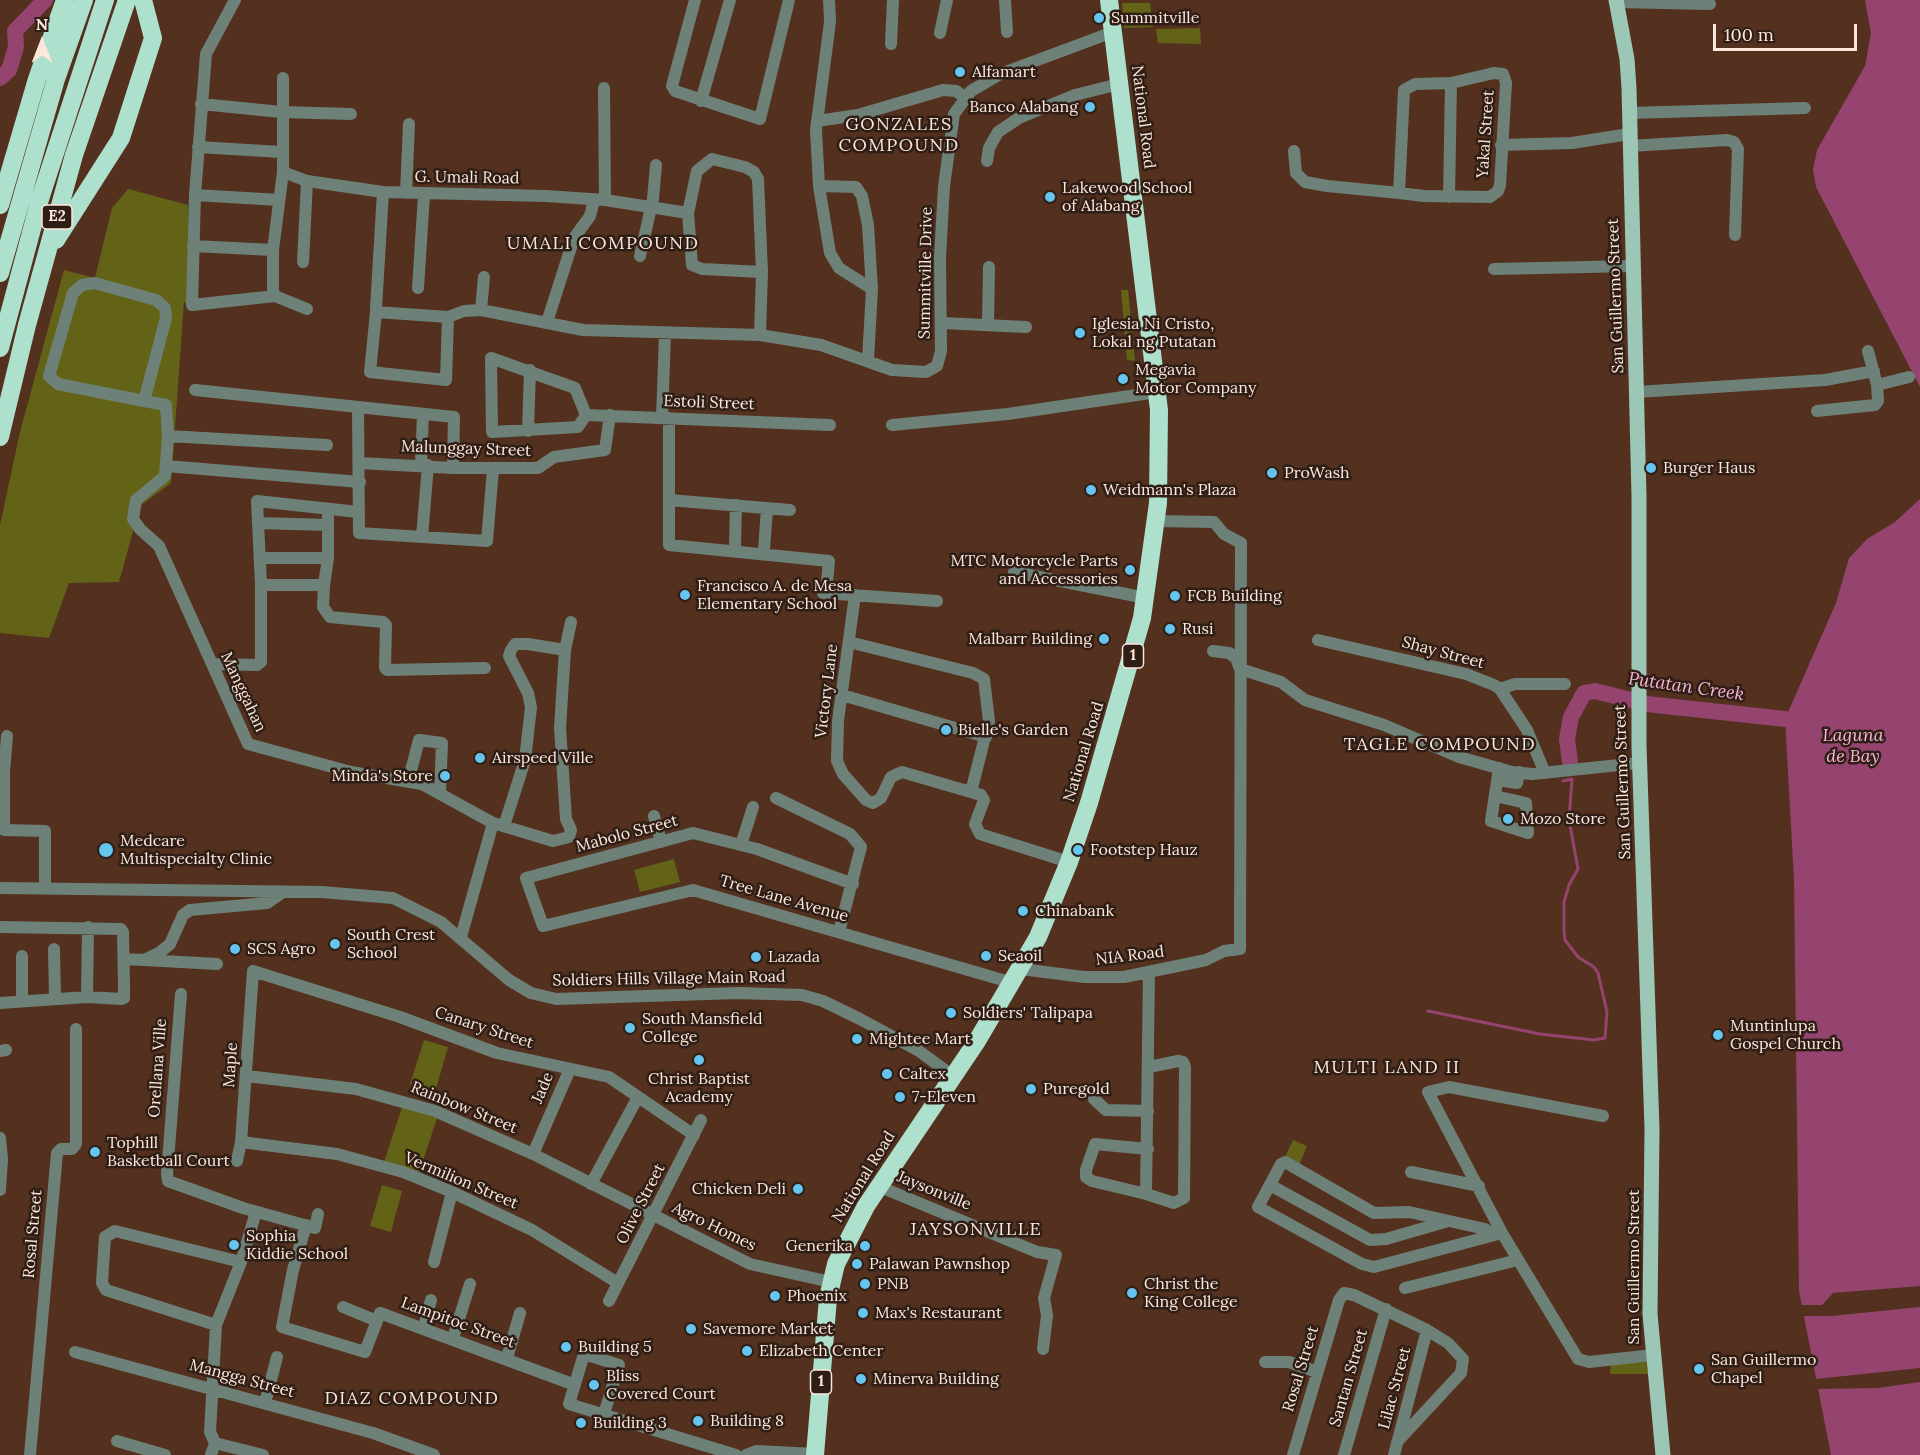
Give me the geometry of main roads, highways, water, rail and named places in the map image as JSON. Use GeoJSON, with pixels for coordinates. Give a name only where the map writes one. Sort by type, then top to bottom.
{"type":"FeatureCollection","features":[{"type":"Feature","properties":{"kind":"highway"},"geometry":{"type":"LineString","coordinates":[[0,206],[37,79],[65,0]]}},
{"type":"Feature","properties":{"kind":"highway","name":"E2"},"geometry":{"type":"LineString","coordinates":[[0,273],[49,102],[84,0]]}},
{"type":"Feature","properties":{"kind":"highway","name":"E2"},"geometry":{"type":"LineString","coordinates":[[0,348],[40,199],[105,0]]}},
{"type":"Feature","properties":{"kind":"highway","name":"E2"},"geometry":{"type":"LineString","coordinates":[[0,437],[74,155],[127,0]]}},
{"type":"Feature","properties":{"kind":"highway"},"geometry":{"type":"LineString","coordinates":[[47,255],[122,138],[153,38],[143,0]]}},
{"type":"Feature","properties":{"kind":"highway","name":"National Road"},"geometry":{"type":"LineString","coordinates":[[815,1454],[831,1282],[840,1256],[878,1186],[953,1076],[1017,976],[1038,937],[1069,862],[1133,656],[1146,598],[1156,520],[1159,445],[1156,392],[1109,0]]}},
{"type":"Feature","properties":{"kind":"main road","name":"San Guillermo Street"},"geometry":{"type":"LineString","coordinates":[[1616,1],[1627,59],[1630,140],[1637,392],[1639,763],[1650,1002],[1652,1129],[1650,1314],[1663,1455]]}},
{"type":"Feature","properties":{"kind":"water"},"geometry":{"type":"Polygon","coordinates":[[[1865,0],[1920,0],[1920,387],[1816,187],[1813,170],[1817,150],[1865,66],[1871,33],[1865,0]]]}},
{"type":"Feature","properties":{"kind":"water","name":"Laguna de Bay"},"geometry":{"type":"Polygon","coordinates":[[[1920,499],[1920,1455],[1831,1455],[1799,1291],[1794,879],[1785,719],[1836,603],[1849,558],[1867,539],[1895,522],[1920,499]]]}},
{"type":"Feature","properties":{"kind":"waterway"},"geometry":{"type":"LineString","coordinates":[[0,78],[9,70],[16,47],[15,31],[45,0]]}},
{"type":"Feature","properties":{"kind":"waterway","name":"Putatan Creek"},"geometry":{"type":"LineString","coordinates":[[1570,762],[1567,739],[1571,717],[1584,693],[1595,691],[1647,704],[1785,719]]}},
{"type":"Feature","properties":{"kind":"waterway"},"geometry":{"type":"LineString","coordinates":[[1428,1011],[1540,1034],[1594,1040],[1605,1038],[1607,1012],[1598,973],[1594,967],[1578,957],[1565,940],[1564,902],[1569,885],[1578,869],[1569,820],[1572,779],[1563,781]]}},
{"type":"Feature","properties":{"kind":"place","name":"Summitville"},"geometry":{"type":"Point","coordinates":[1099,18]}},
{"type":"Feature","properties":{"kind":"place","name":"Alfamart"},"geometry":{"type":"Point","coordinates":[960,72]}},
{"type":"Feature","properties":{"kind":"place","name":"Banco Alabang"},"geometry":{"type":"Point","coordinates":[1090,107]}},
{"type":"Feature","properties":{"kind":"place","name":"Lakewood School of Alabang"},"geometry":{"type":"Point","coordinates":[1050,197]}},
{"type":"Feature","properties":{"kind":"place","name":"Iglesia Ni Cristo, Lokal ng Putatan"},"geometry":{"type":"Point","coordinates":[1080,333]}},
{"type":"Feature","properties":{"kind":"place","name":"Megavia Motor Company"},"geometry":{"type":"Point","coordinates":[1123,379]}},
{"type":"Feature","properties":{"kind":"place","name":"Burger Haus"},"geometry":{"type":"Point","coordinates":[1651,468]}},
{"type":"Feature","properties":{"kind":"place","name":"ProWash"},"geometry":{"type":"Point","coordinates":[1272,473]}},
{"type":"Feature","properties":{"kind":"place","name":"Weidmann's Plaza"},"geometry":{"type":"Point","coordinates":[1091,490]}},
{"type":"Feature","properties":{"kind":"place","name":"MTC Motorcycle Parts and Accessories"},"geometry":{"type":"Point","coordinates":[1130,570]}},
{"type":"Feature","properties":{"kind":"place","name":"Francisco A. de Mesa Elementary School"},"geometry":{"type":"Point","coordinates":[685,595]}},
{"type":"Feature","properties":{"kind":"place","name":"FCB Building"},"geometry":{"type":"Point","coordinates":[1175,596]}},
{"type":"Feature","properties":{"kind":"place","name":"Rusi"},"geometry":{"type":"Point","coordinates":[1170,629]}},
{"type":"Feature","properties":{"kind":"place","name":"Malbarr Building"},"geometry":{"type":"Point","coordinates":[1104,639]}},
{"type":"Feature","properties":{"kind":"place","name":"Bielle's Garden"},"geometry":{"type":"Point","coordinates":[946,730]}},
{"type":"Feature","properties":{"kind":"place","name":"Airspeed Ville"},"geometry":{"type":"Point","coordinates":[480,758]}},
{"type":"Feature","properties":{"kind":"place","name":"Minda's Store"},"geometry":{"type":"Point","coordinates":[445,776]}},
{"type":"Feature","properties":{"kind":"place","name":"Mozo Store"},"geometry":{"type":"Point","coordinates":[1508,819]}},
{"type":"Feature","properties":{"kind":"place","name":"Medcare Multispecialty Clinic"},"geometry":{"type":"Point","coordinates":[106,850]}},
{"type":"Feature","properties":{"kind":"place","name":"Footstep Hauz"},"geometry":{"type":"Point","coordinates":[1078,850]}},
{"type":"Feature","properties":{"kind":"place","name":"Chinabank"},"geometry":{"type":"Point","coordinates":[1023,911]}},
{"type":"Feature","properties":{"kind":"place","name":"South Crest School"},"geometry":{"type":"Point","coordinates":[335,944]}},
{"type":"Feature","properties":{"kind":"place","name":"SCS Agro"},"geometry":{"type":"Point","coordinates":[235,949]}},
{"type":"Feature","properties":{"kind":"place","name":"Seaoil"},"geometry":{"type":"Point","coordinates":[986,956]}},
{"type":"Feature","properties":{"kind":"place","name":"Lazada"},"geometry":{"type":"Point","coordinates":[756,957]}},
{"type":"Feature","properties":{"kind":"place","name":"Soldiers' Talipapa"},"geometry":{"type":"Point","coordinates":[951,1013]}},
{"type":"Feature","properties":{"kind":"place","name":"South Mansfield College"},"geometry":{"type":"Point","coordinates":[630,1028]}},
{"type":"Feature","properties":{"kind":"place","name":"Muntinlupa Gospel Church"},"geometry":{"type":"Point","coordinates":[1718,1035]}},
{"type":"Feature","properties":{"kind":"place","name":"Mightee Mart"},"geometry":{"type":"Point","coordinates":[857,1039]}},
{"type":"Feature","properties":{"kind":"place","name":"Christ Baptist Academy"},"geometry":{"type":"Point","coordinates":[699,1060]}},
{"type":"Feature","properties":{"kind":"place","name":"Caltex"},"geometry":{"type":"Point","coordinates":[887,1074]}},
{"type":"Feature","properties":{"kind":"place","name":"Puregold"},"geometry":{"type":"Point","coordinates":[1031,1089]}},
{"type":"Feature","properties":{"kind":"place","name":"7-Eleven"},"geometry":{"type":"Point","coordinates":[900,1097]}},
{"type":"Feature","properties":{"kind":"place","name":"Tophill Basketball Court"},"geometry":{"type":"Point","coordinates":[95,1152]}},
{"type":"Feature","properties":{"kind":"place","name":"Chicken Deli"},"geometry":{"type":"Point","coordinates":[798,1189]}},
{"type":"Feature","properties":{"kind":"place","name":"Sophia Kiddie School"},"geometry":{"type":"Point","coordinates":[234,1245]}},
{"type":"Feature","properties":{"kind":"place","name":"Generika"},"geometry":{"type":"Point","coordinates":[865,1246]}},
{"type":"Feature","properties":{"kind":"place","name":"Palawan Pawnshop"},"geometry":{"type":"Point","coordinates":[857,1264]}},
{"type":"Feature","properties":{"kind":"place","name":"PNB"},"geometry":{"type":"Point","coordinates":[865,1284]}},
{"type":"Feature","properties":{"kind":"place","name":"Christ the King College"},"geometry":{"type":"Point","coordinates":[1132,1293]}},
{"type":"Feature","properties":{"kind":"place","name":"Phoenix"},"geometry":{"type":"Point","coordinates":[775,1296]}},
{"type":"Feature","properties":{"kind":"place","name":"Max's Restaurant"},"geometry":{"type":"Point","coordinates":[863,1313]}},
{"type":"Feature","properties":{"kind":"place","name":"Savemore Market"},"geometry":{"type":"Point","coordinates":[691,1329]}},
{"type":"Feature","properties":{"kind":"place","name":"Building 5"},"geometry":{"type":"Point","coordinates":[566,1347]}},
{"type":"Feature","properties":{"kind":"place","name":"Elizabeth Center"},"geometry":{"type":"Point","coordinates":[747,1351]}},
{"type":"Feature","properties":{"kind":"place","name":"San Guillermo Chapel"},"geometry":{"type":"Point","coordinates":[1699,1369]}},
{"type":"Feature","properties":{"kind":"place","name":"Minerva Building"},"geometry":{"type":"Point","coordinates":[861,1379]}},
{"type":"Feature","properties":{"kind":"place","name":"Bliss Covered Court"},"geometry":{"type":"Point","coordinates":[594,1385]}},
{"type":"Feature","properties":{"kind":"place","name":"Building 8"},"geometry":{"type":"Point","coordinates":[698,1421]}},
{"type":"Feature","properties":{"kind":"place","name":"Building 3"},"geometry":{"type":"Point","coordinates":[581,1423]}},
{"type":"Feature","properties":{"kind":"district","name":"GONZALES COMPOUND"},"geometry":{"type":"Point","coordinates":[899,135]}},
{"type":"Feature","properties":{"kind":"district","name":"UMALI COMPOUND"},"geometry":{"type":"Point","coordinates":[603,244]}},
{"type":"Feature","properties":{"kind":"district","name":"TAGLE COMPOUND"},"geometry":{"type":"Point","coordinates":[1440,745]}},
{"type":"Feature","properties":{"kind":"district","name":"MULTI LAND II"},"geometry":{"type":"Point","coordinates":[1387,1068]}},
{"type":"Feature","properties":{"kind":"district","name":"JAYSONVILLE"},"geometry":{"type":"Point","coordinates":[976,1230]}},
{"type":"Feature","properties":{"kind":"district","name":"DIAZ COMPOUND"},"geometry":{"type":"Point","coordinates":[412,1399]}}]}
